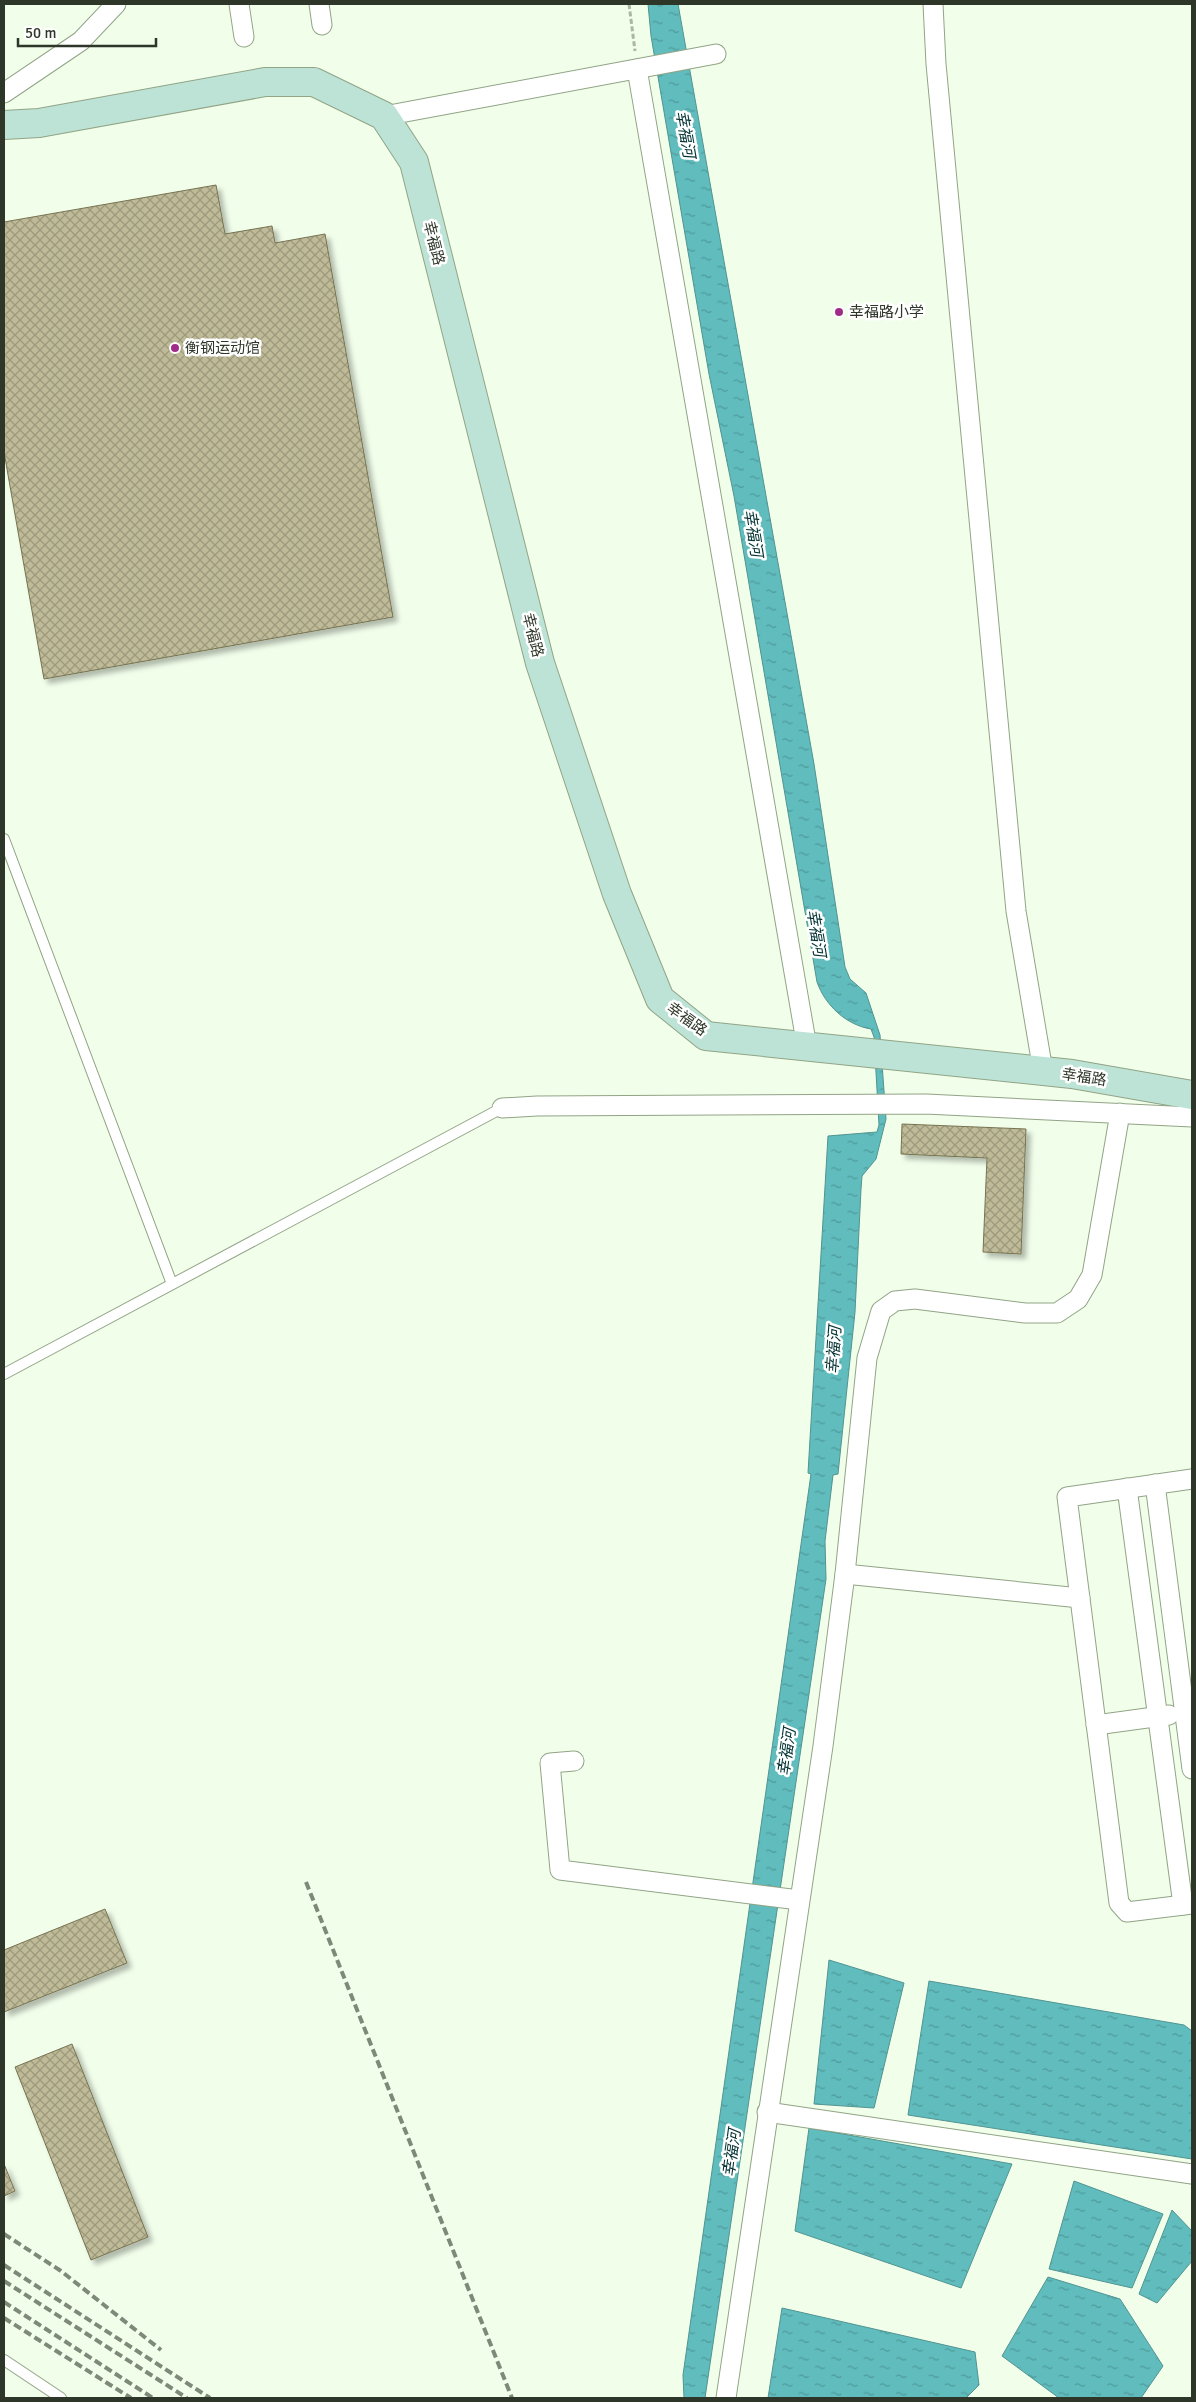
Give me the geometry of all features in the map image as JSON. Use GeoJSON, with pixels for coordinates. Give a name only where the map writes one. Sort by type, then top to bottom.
{"type":"FeatureCollection","features":[{"type":"Feature","properties":{"kind":"street"},"geometry":{"type":"LineString","coordinates":[[4,93],[81,41],[116,4]]}},
{"type":"Feature","properties":{"kind":"street"},"geometry":{"type":"LineString","coordinates":[[239,4],[244,37]]}},
{"type":"Feature","properties":{"kind":"street"},"geometry":{"type":"LineString","coordinates":[[319,4],[322,24]]}},
{"type":"Feature","properties":{"kind":"street"},"geometry":{"type":"LineString","coordinates":[[933,4],[937,74],[1016,911],[1043,1071]]}},
{"type":"Feature","properties":{"kind":"street"},"geometry":{"type":"LineString","coordinates":[[4,125],[39,123],[265,82],[314,82],[384,116],[710,55]]}},
{"type":"Feature","properties":{"kind":"street"},"geometry":{"type":"LineString","coordinates":[[642,68],[807,1047]]}},
{"type":"Feature","properties":{"kind":"street","name":"幸福路"},"geometry":{"type":"LineString","coordinates":[[384,116],[414,162],[540,663],[617,894],[660,999],[706,1036],[1043,1071],[1192,1095]]}},
{"type":"Feature","properties":{"kind":"street"},"geometry":{"type":"LineString","coordinates":[[502,1108],[547,1106],[926,1104],[1192,1117]]}},
{"type":"Feature","properties":{"kind":"street"},"geometry":{"type":"LineString","coordinates":[[726,2398],[767,2112],[823,1746],[845,1574],[867,1358],[880,1311],[895,1301],[915,1299],[1025,1313],[1057,1313],[1078,1299],[1092,1275],[1120,1113]]}},
{"type":"Feature","properties":{"kind":"street"},"geometry":{"type":"LineString","coordinates":[[1127,1488],[1158,1717],[1188,1904],[1127,1912],[1119,1903],[1067,1497],[1127,1488],[1192,1479]]}},
{"type":"Feature","properties":{"kind":"street"},"geometry":{"type":"LineString","coordinates":[[1155,1484],[1189,1712],[1192,1769]]}},
{"type":"Feature","properties":{"kind":"street"},"geometry":{"type":"LineString","coordinates":[[845,1574],[1080,1598]]}},
{"type":"Feature","properties":{"kind":"street"},"geometry":{"type":"LineString","coordinates":[[1096,1726],[1189,1712]]}},
{"type":"Feature","properties":{"kind":"street"},"geometry":{"type":"LineString","coordinates":[[574,1761],[550,1763],[560,1870],[799,1900]]}},
{"type":"Feature","properties":{"kind":"street"},"geometry":{"type":"LineString","coordinates":[[767,2112],[1192,2174]]}},
{"type":"Feature","properties":{"kind":"lane"},"geometry":{"type":"LineString","coordinates":[[4,838],[172,1284]]}},
{"type":"Feature","properties":{"kind":"lane"},"geometry":{"type":"LineString","coordinates":[[4,1374],[502,1108]]}},
{"type":"Feature","properties":{"kind":"lane"},"geometry":{"type":"LineString","coordinates":[[4,2360],[61,2398]]}},
{"type":"Feature","properties":{"kind":"path"},"geometry":{"type":"LineString","coordinates":[[629,4],[642,68]]}},
{"type":"Feature","properties":{"kind":"water","name":"幸福河"},"geometry":{"type":"Polygon","coordinates":[[[648,4],[678,4],[814,764],[845,967],[850,979],[866,993],[880,1035],[886,1119],[876,1159],[862,1176],[855,1312],[838,1474],[833,1475],[825,1541],[826,1579],[705,2398],[684,2398],[683,2375],[811,1474],[808,1473],[828,1136],[877,1132],[879,1125],[874,1037],[871,1029],[853,1023],[838,1013],[825,998],[817,982],[734,496],[709,374],[651,36],[648,4]]]}},
{"type":"Feature","properties":{"kind":"water"},"geometry":{"type":"Polygon","coordinates":[[[829,1960],[904,1983],[874,2108],[814,2104],[829,1960]]]}},
{"type":"Feature","properties":{"kind":"water"},"geometry":{"type":"Polygon","coordinates":[[[929,1981],[1184,2025],[1192,2031],[1192,2159],[908,2115],[929,1981]]]}},
{"type":"Feature","properties":{"kind":"water"},"geometry":{"type":"Polygon","coordinates":[[[809,2128],[1012,2164],[961,2288],[795,2231],[809,2128]]]}},
{"type":"Feature","properties":{"kind":"water"},"geometry":{"type":"Polygon","coordinates":[[[1074,2181],[1163,2214],[1132,2288],[1049,2269],[1074,2181]]]}},
{"type":"Feature","properties":{"kind":"water"},"geometry":{"type":"Polygon","coordinates":[[[1172,2210],[1192,2231],[1192,2261],[1157,2303],[1139,2294],[1172,2210]]]}},
{"type":"Feature","properties":{"kind":"water"},"geometry":{"type":"Polygon","coordinates":[[[1048,2277],[1120,2299],[1163,2366],[1141,2398],[1059,2398],[1002,2356],[1048,2277]]]}},
{"type":"Feature","properties":{"kind":"water"},"geometry":{"type":"Polygon","coordinates":[[[782,2308],[975,2352],[979,2385],[966,2398],[768,2398],[782,2308]]]}},
{"type":"Feature","properties":{"kind":"building","name":"衡钢运动馆"},"geometry":{"type":"Polygon","coordinates":[[[216,185],[225,234],[272,226],[275,243],[325,234],[393,617],[44,679],[4,452],[4,222],[216,185]]]}},
{"type":"Feature","properties":{"kind":"building"},"geometry":{"type":"Polygon","coordinates":[[[902,1124],[1026,1129],[1021,1254],[983,1252],[987,1158],[901,1154],[902,1124]]]}},
{"type":"Feature","properties":{"kind":"building"},"geometry":{"type":"Polygon","coordinates":[[[105,1909],[127,1963],[4,2012],[4,1950],[105,1909]]]}},
{"type":"Feature","properties":{"kind":"building"},"geometry":{"type":"Polygon","coordinates":[[[72,2044],[148,2237],[91,2260],[15,2067],[72,2044]]]}},
{"type":"Feature","properties":{"kind":"building"},"geometry":{"type":"Polygon","coordinates":[[[4,2164],[15,2191],[4,2196],[4,2164]]]}},
{"type":"Feature","properties":{"kind":"railway"},"geometry":{"type":"LineString","coordinates":[[306,1882],[512,2398]]}},
{"type":"Feature","properties":{"kind":"railway"},"geometry":{"type":"LineString","coordinates":[[4,2234],[61,2271],[161,2350]]}},
{"type":"Feature","properties":{"kind":"railway"},"geometry":{"type":"LineString","coordinates":[[4,2265],[210,2398]]}},
{"type":"Feature","properties":{"kind":"railway"},"geometry":{"type":"LineString","coordinates":[[4,2281],[187,2398]]}},
{"type":"Feature","properties":{"kind":"railway"},"geometry":{"type":"LineString","coordinates":[[4,2302],[153,2398]]}},
{"type":"Feature","properties":{"kind":"railway"},"geometry":{"type":"LineString","coordinates":[[4,2318],[131,2398]]}},
{"type":"Feature","properties":{"kind":"place","name":"幸福路小学"},"geometry":{"type":"Point","coordinates":[839,312]}},
{"type":"Feature","properties":{"kind":"place","name":"衡钢运动馆"},"geometry":{"type":"Point","coordinates":[175,348]}}]}
